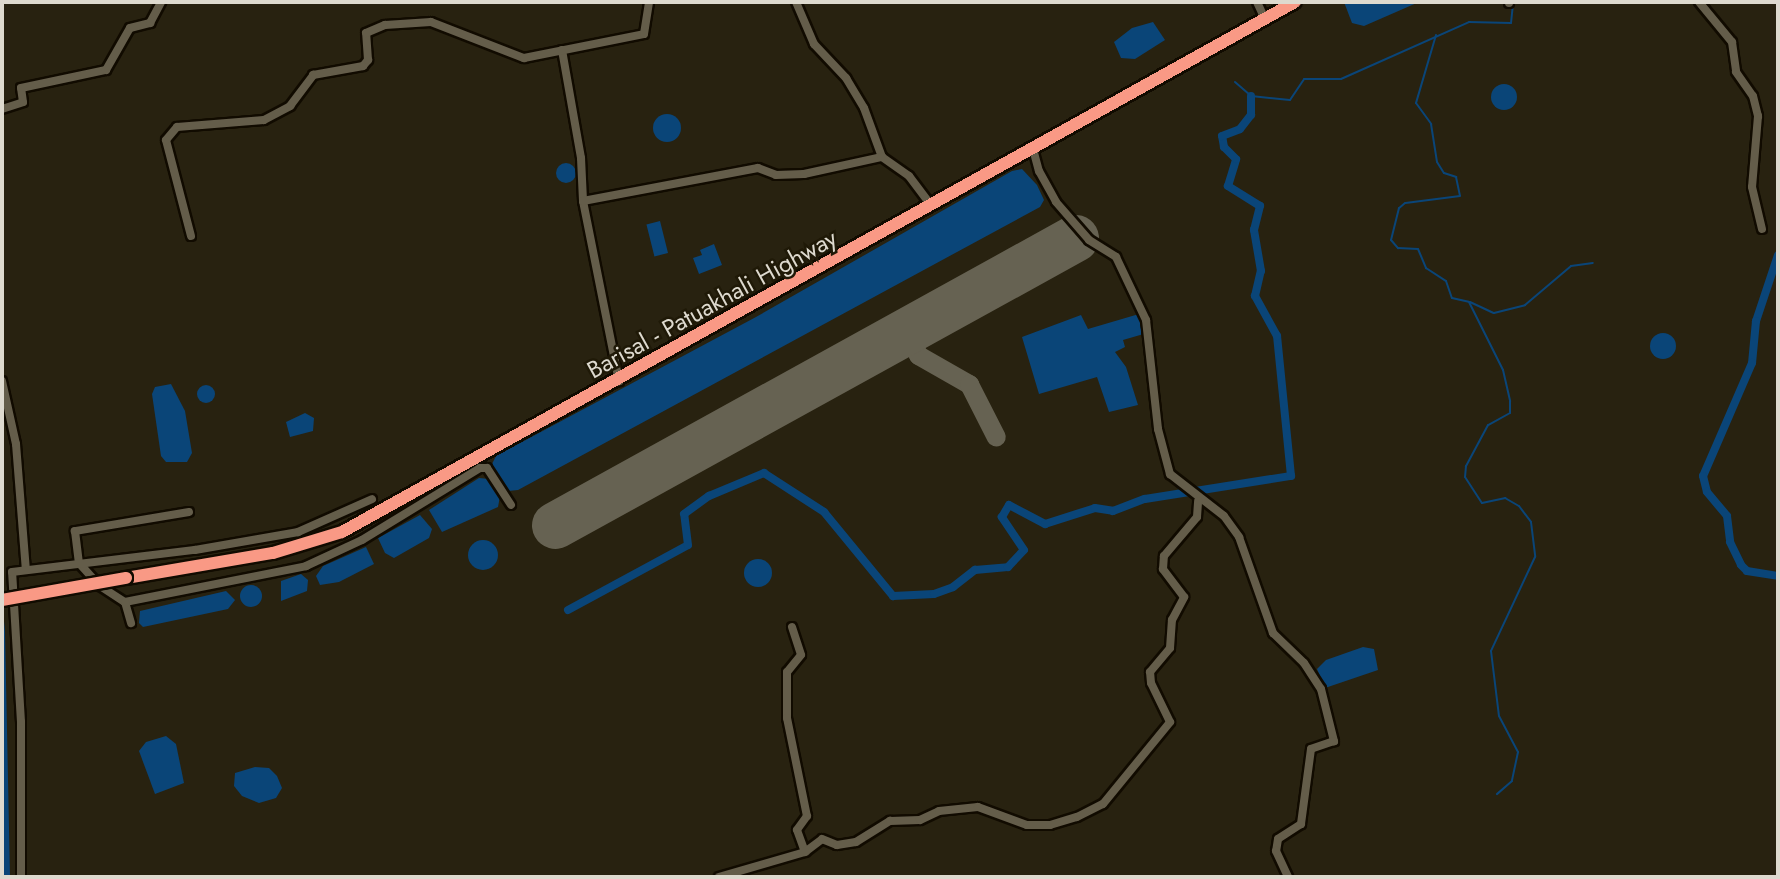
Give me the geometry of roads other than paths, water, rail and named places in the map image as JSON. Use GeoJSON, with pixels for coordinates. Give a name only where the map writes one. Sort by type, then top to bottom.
{"type":"FeatureCollection","features":[{"type":"Feature","properties":{"kind":"highway","name":"Barisal - Patuakhali Highway"},"geometry":{"type":"LineString","coordinates":[[2,600],[273,553],[342,532],[619,381],[1295,2]]}},
{"type":"Feature","properties":{"kind":"street"},"geometry":{"type":"LineString","coordinates":[[2,109],[23,102],[21,88],[106,70],[130,28],[150,23],[161,2]]}},
{"type":"Feature","properties":{"kind":"street"},"geometry":{"type":"LineString","coordinates":[[191,236],[166,140],[177,127],[264,121],[290,106],[313,75],[363,66],[368,60],[366,33],[385,25],[431,22],[524,58],[644,34],[649,2]]}},
{"type":"Feature","properties":{"kind":"street"},"geometry":{"type":"LineString","coordinates":[[796,2],[814,44],[846,78],[864,108],[881,157],[909,176],[931,205]]}},
{"type":"Feature","properties":{"kind":"street"},"geometry":{"type":"LineString","coordinates":[[1257,2],[1265,19]]}},
{"type":"Feature","properties":{"kind":"street"},"geometry":{"type":"LineString","coordinates":[[1699,2],[1732,42],[1736,72],[1753,96],[1758,116],[1752,187],[1762,229]]}},
{"type":"Feature","properties":{"kind":"street"},"geometry":{"type":"LineString","coordinates":[[562,50],[581,158],[583,201],[619,381]]}},
{"type":"Feature","properties":{"kind":"street"},"geometry":{"type":"LineString","coordinates":[[1033,149],[1039,172],[1056,202],[1090,240],[1116,257],[1137,300],[1152,353],[1158,429],[1170,474],[1198,501],[1224,516],[1239,537],[1273,633],[1304,663],[1325,702],[1334,741],[1311,749],[1301,824],[1279,835],[1276,846],[1289,877]]}},
{"type":"Feature","properties":{"kind":"street"},"geometry":{"type":"LineString","coordinates":[[583,201],[758,168],[776,175],[804,174],[881,157]]}},
{"type":"Feature","properties":{"kind":"street"},"geometry":{"type":"LineString","coordinates":[[2,381],[16,444],[26,570]]}},
{"type":"Feature","properties":{"kind":"street"},"geometry":{"type":"LineString","coordinates":[[125,602],[306,566],[362,540],[480,468],[487,468],[511,505]]}},
{"type":"Feature","properties":{"kind":"street"},"geometry":{"type":"LineString","coordinates":[[21,877],[21,722],[12,572],[195,550],[298,532],[372,499]]}},
{"type":"Feature","properties":{"kind":"street"},"geometry":{"type":"LineString","coordinates":[[719,877],[805,852],[821,839],[837,845],[856,842],[890,821],[920,820],[939,811],[978,807],[1027,825],[1050,825],[1103,804],[1170,722],[1151,683],[1150,672],[1170,648],[1172,620],[1184,597],[1163,569],[1164,556],[1197,517],[1198,501]]}},
{"type":"Feature","properties":{"kind":"street"},"geometry":{"type":"LineString","coordinates":[[131,623],[125,602],[100,586],[79,563],[75,531],[189,512]]}},
{"type":"Feature","properties":{"kind":"street"},"geometry":{"type":"LineString","coordinates":[[792,627],[801,656],[787,672],[787,718],[807,817],[797,830],[805,852]]}},
{"type":"Feature","properties":{"kind":"water"},"geometry":{"type":"Polygon","coordinates":[[[1344,2],[1419,2],[1364,26],[1352,23],[1344,2]]]}},
{"type":"Feature","properties":{"kind":"water"},"geometry":{"type":"Polygon","coordinates":[[[1153,22],[1165,40],[1135,59],[1121,58],[1114,42],[1132,28],[1153,22]]]}},
{"type":"Feature","properties":{"kind":"water"},"geometry":{"type":"Polygon","coordinates":[[[1504,84],[1513,88],[1517,97],[1513,106],[1504,110],[1495,106],[1491,97],[1495,88],[1504,84]]]}},
{"type":"Feature","properties":{"kind":"water"},"geometry":{"type":"Polygon","coordinates":[[[667,114],[677,118],[681,128],[677,138],[667,142],[657,138],[653,128],[657,118],[667,114]]]}},
{"type":"Feature","properties":{"kind":"water"},"geometry":{"type":"Polygon","coordinates":[[[566,163],[573,166],[576,173],[573,180],[566,183],[559,180],[556,173],[559,166],[566,163]]]}},
{"type":"Feature","properties":{"kind":"water"},"geometry":{"type":"Polygon","coordinates":[[[1022,169],[1037,185],[1044,200],[1040,207],[518,490],[508,491],[498,478],[492,464],[496,456],[756,317],[1012,171],[1022,169]]]}},
{"type":"Feature","properties":{"kind":"water"},"geometry":{"type":"Polygon","coordinates":[[[660,221],[668,253],[654,256],[646,224],[660,221]]]}},
{"type":"Feature","properties":{"kind":"water"},"geometry":{"type":"Polygon","coordinates":[[[714,244],[722,265],[699,274],[693,258],[702,255],[700,250],[714,244]]]}},
{"type":"Feature","properties":{"kind":"water"},"geometry":{"type":"Polygon","coordinates":[[[1139,314],[1147,333],[1123,340],[1125,347],[1115,352],[1126,367],[1138,405],[1109,412],[1097,377],[1039,394],[1022,337],[1081,315],[1088,329],[1139,314]]]}},
{"type":"Feature","properties":{"kind":"water"},"geometry":{"type":"Polygon","coordinates":[[[1663,333],[1672,337],[1676,346],[1672,355],[1663,359],[1654,355],[1650,346],[1654,337],[1663,333]]]}},
{"type":"Feature","properties":{"kind":"water"},"geometry":{"type":"Polygon","coordinates":[[[171,384],[185,411],[192,453],[187,462],[166,462],[161,456],[152,394],[155,387],[171,384]]]}},
{"type":"Feature","properties":{"kind":"water"},"geometry":{"type":"Polygon","coordinates":[[[206,385],[212,388],[215,394],[212,400],[206,403],[200,400],[197,394],[200,388],[206,385]]]}},
{"type":"Feature","properties":{"kind":"water"},"geometry":{"type":"Polygon","coordinates":[[[305,413],[314,418],[313,431],[290,437],[286,422],[305,413]]]}},
{"type":"Feature","properties":{"kind":"water"},"geometry":{"type":"Polygon","coordinates":[[[479,478],[489,479],[500,496],[498,507],[442,532],[429,510],[479,478]]]}},
{"type":"Feature","properties":{"kind":"water"},"geometry":{"type":"Polygon","coordinates":[[[420,515],[432,529],[429,538],[394,558],[385,553],[378,538],[420,515]]]}},
{"type":"Feature","properties":{"kind":"water"},"geometry":{"type":"Polygon","coordinates":[[[483,540],[494,544],[498,555],[494,566],[483,570],[472,566],[468,555],[472,544],[483,540]]]}},
{"type":"Feature","properties":{"kind":"water"},"geometry":{"type":"Polygon","coordinates":[[[366,547],[374,564],[339,582],[320,585],[316,576],[323,566],[366,547]]]}},
{"type":"Feature","properties":{"kind":"water"},"geometry":{"type":"Polygon","coordinates":[[[758,559],[768,563],[772,573],[768,583],[758,587],[748,583],[744,573],[748,563],[758,559]]]}},
{"type":"Feature","properties":{"kind":"water"},"geometry":{"type":"Polygon","coordinates":[[[301,574],[308,580],[307,591],[281,601],[281,581],[301,574]]]}},
{"type":"Feature","properties":{"kind":"water"},"geometry":{"type":"Polygon","coordinates":[[[251,585],[259,588],[262,596],[259,604],[251,607],[243,604],[240,596],[243,588],[251,585]]]}},
{"type":"Feature","properties":{"kind":"water"},"geometry":{"type":"Polygon","coordinates":[[[226,591],[235,600],[228,609],[143,627],[139,623],[140,611],[226,591]]]}},
{"type":"Feature","properties":{"kind":"water"},"geometry":{"type":"Polygon","coordinates":[[[2,600],[5,632],[10,877],[2,877],[2,600]]]}},
{"type":"Feature","properties":{"kind":"water"},"geometry":{"type":"Polygon","coordinates":[[[1363,647],[1374,649],[1378,670],[1325,688],[1317,669],[1326,660],[1363,647]]]}},
{"type":"Feature","properties":{"kind":"water"},"geometry":{"type":"Polygon","coordinates":[[[166,736],[176,744],[184,783],[155,794],[139,751],[146,742],[166,736]]]}},
{"type":"Feature","properties":{"kind":"water"},"geometry":{"type":"Polygon","coordinates":[[[255,767],[269,768],[277,776],[282,788],[276,798],[259,803],[242,796],[234,786],[235,773],[255,767]]]}},
{"type":"Feature","properties":{"kind":"waterway"},"geometry":{"type":"LineString","coordinates":[[1235,82],[1251,96],[1290,100],[1304,79],[1341,79],[1469,22],[1511,23],[1513,3]]}},
{"type":"Feature","properties":{"kind":"waterway"},"geometry":{"type":"LineString","coordinates":[[1436,35],[1416,103],[1431,124],[1437,162],[1444,173],[1456,177],[1460,196],[1405,203],[1399,208],[1391,240],[1398,248],[1418,249],[1426,268],[1446,281],[1452,298],[1469,302],[1503,370],[1510,401],[1510,413],[1488,425],[1466,466],[1465,477],[1482,503],[1505,498],[1519,506],[1531,522],[1535,557],[1491,651],[1499,716],[1518,752],[1512,781],[1497,794]]}},
{"type":"Feature","properties":{"kind":"waterway"},"geometry":{"type":"LineString","coordinates":[[568,610],[688,545],[684,514],[709,496],[764,473],[824,512],[893,596],[934,594],[953,587],[975,570],[1008,567],[1024,550],[1002,517],[1009,505],[1045,524],[1095,508],[1113,511],[1145,499],[1291,476],[1277,336],[1255,296],[1261,271],[1254,230],[1260,206],[1228,186],[1236,159],[1224,147],[1222,136],[1240,129],[1251,115],[1251,96]]}},
{"type":"Feature","properties":{"kind":"waterway"},"geometry":{"type":"LineString","coordinates":[[1778,255],[1756,321],[1752,363],[1703,476],[1707,492],[1727,516],[1730,542],[1741,565],[1747,571],[1778,576]]}},
{"type":"Feature","properties":{"kind":"waterway"},"geometry":{"type":"LineString","coordinates":[[1470,302],[1494,313],[1525,305],[1571,266],[1593,263]]}}]}
